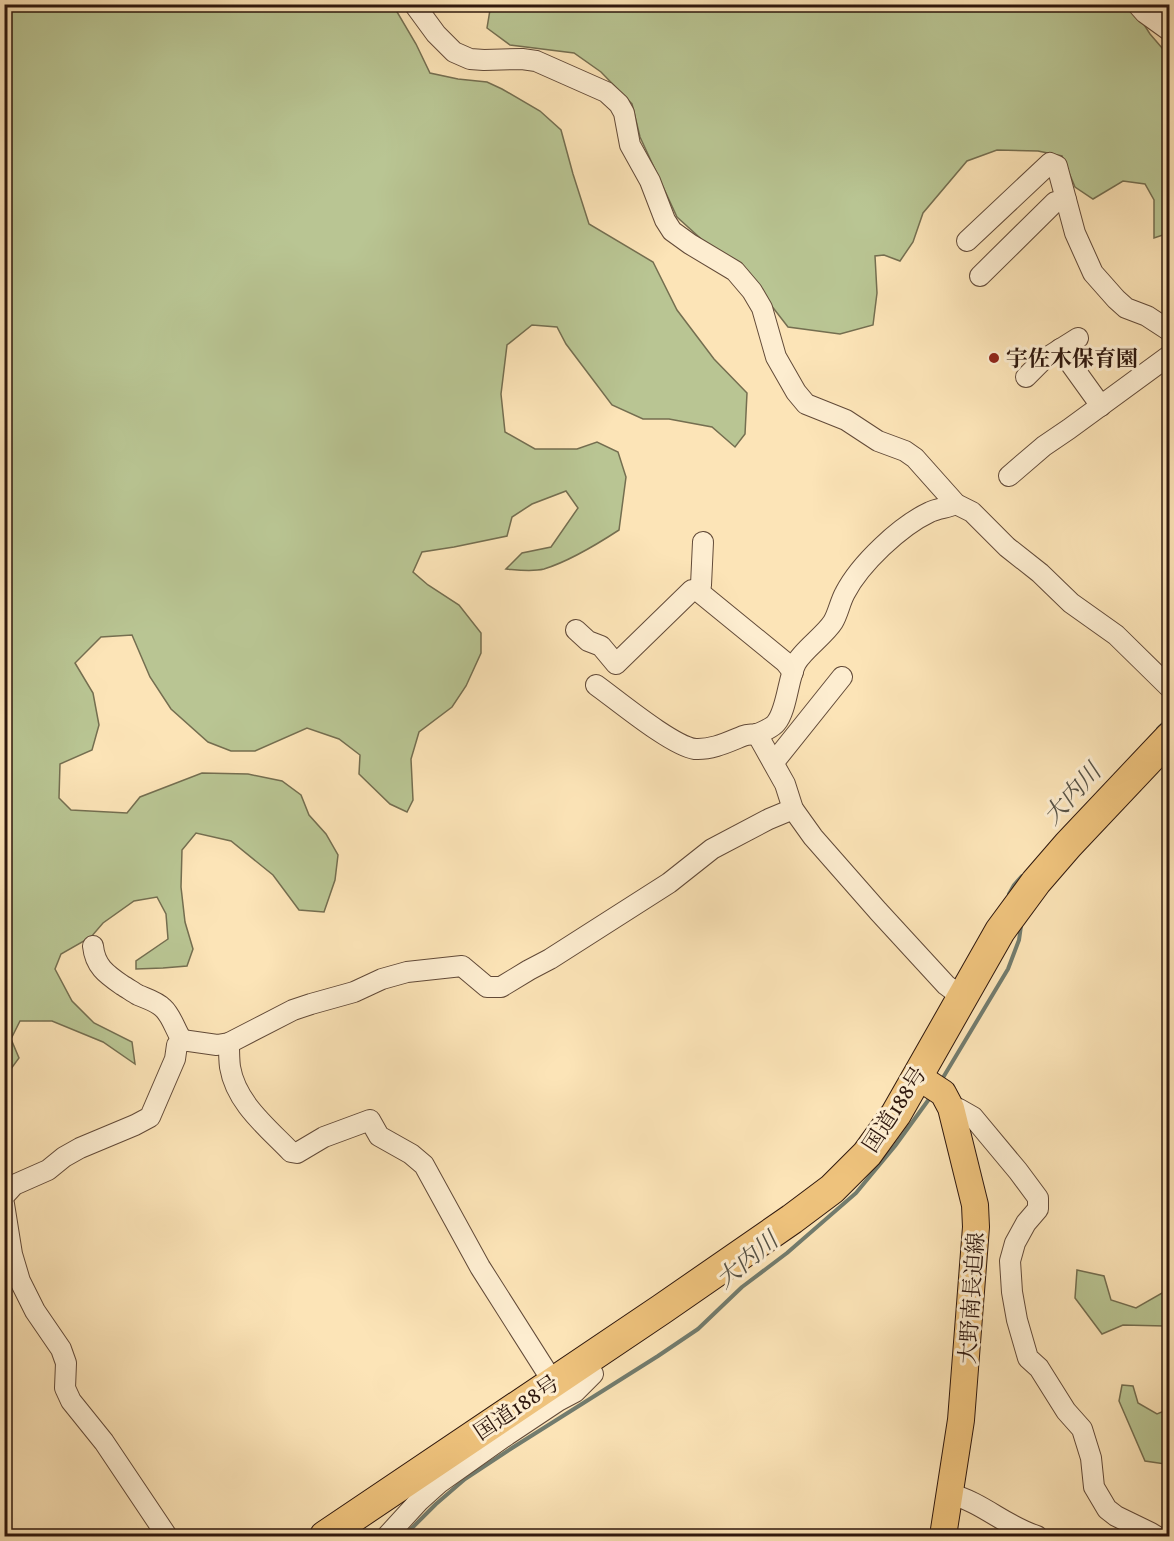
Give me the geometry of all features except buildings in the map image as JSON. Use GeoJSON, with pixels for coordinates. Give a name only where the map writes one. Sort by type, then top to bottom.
{"type":"FeatureCollection","features":[{"type":"Feature","properties":{"kind":"highway","name":"国道188号"},"geometry":{"type":"LineString","coordinates":[[325,1536],[783,1226],[832,1189],[867,1154],[896,1114],[935,1090],[962,997],[1000,931],[1036,882],[1068,845],[1170,736]]}},
{"type":"Feature","properties":{"kind":"main road","name":"大野南長迫線"},"geometry":{"type":"LineString","coordinates":[[935,1090],[973,1195],[976,1227],[961,1420],[943,1536]]}},
{"type":"Feature","properties":{"kind":"street"},"geometry":{"type":"LineString","coordinates":[[414,4],[436,34],[454,52],[470,59],[536,61],[606,92],[619,104],[624,113],[630,145],[650,181],[664,220],[672,231],[735,271],[752,291],[762,308],[776,357],[796,392],[806,404],[846,420],[878,441],[905,451],[915,458],[956,504],[972,512],[1007,547],[1040,573],[1071,603],[1116,635],[1170,688]]}},
{"type":"Feature","properties":{"kind":"street"},"geometry":{"type":"LineString","coordinates":[[1137,4],[1145,13],[1170,31]]}},
{"type":"Feature","properties":{"kind":"street"},"geometry":{"type":"LineString","coordinates":[[967,241],[1050,163],[1057,166],[1074,233],[1093,273],[1126,308],[1147,316],[1170,331]]}},
{"type":"Feature","properties":{"kind":"street"},"geometry":{"type":"LineString","coordinates":[[980,276],[1055,202],[1066,200]]}},
{"type":"Feature","properties":{"kind":"street"},"geometry":{"type":"LineString","coordinates":[[1026,377],[1043,360],[1078,338]]}},
{"type":"Feature","properties":{"kind":"street"},"geometry":{"type":"LineString","coordinates":[[1060,349],[1101,406]]}},
{"type":"Feature","properties":{"kind":"street"},"geometry":{"type":"LineString","coordinates":[[1008,476],[1044,446],[1170,355]]}},
{"type":"Feature","properties":{"kind":"street"},"geometry":{"type":"LineString","coordinates":[[596,685],[680,744],[696,749],[715,747],[747,734],[757,734],[776,724],[783,708],[796,661],[833,622],[844,594],[855,576],[898,533],[919,518],[932,511],[949,508],[956,504]]}},
{"type":"Feature","properties":{"kind":"street"},"geometry":{"type":"LineString","coordinates":[[698,591],[703,542]]}},
{"type":"Feature","properties":{"kind":"street"},"geometry":{"type":"LineString","coordinates":[[576,630],[588,640],[601,646],[616,664],[680,599],[692,590],[698,591],[785,662],[793,672]]}},
{"type":"Feature","properties":{"kind":"street"},"geometry":{"type":"LineString","coordinates":[[774,762],[842,677]]}},
{"type":"Feature","properties":{"kind":"street"},"geometry":{"type":"LineString","coordinates":[[757,734],[785,784],[793,809],[813,837],[946,985],[962,997]]}},
{"type":"Feature","properties":{"kind":"street"},"geometry":{"type":"LineString","coordinates":[[182,1040],[217,1045],[229,1043],[293,1010],[354,992],[382,979],[407,972],[462,966],[487,987],[501,987],[669,884],[712,849],[793,809]]}},
{"type":"Feature","properties":{"kind":"street"},"geometry":{"type":"LineString","coordinates":[[93,946],[94,955],[101,968],[136,994],[154,1001],[163,1008],[182,1040]]}},
{"type":"Feature","properties":{"kind":"street"},"geometry":{"type":"LineString","coordinates":[[4,1196],[15,1185],[48,1170],[64,1157],[150,1116],[175,1059],[177,1045],[182,1040]]}},
{"type":"Feature","properties":{"kind":"street"},"geometry":{"type":"LineString","coordinates":[[229,1043],[230,1066],[235,1086],[247,1106],[291,1152],[297,1153],[324,1137],[370,1120],[379,1136],[411,1154],[424,1165],[480,1267],[553,1382]]}},
{"type":"Feature","properties":{"kind":"street"},"geometry":{"type":"LineString","coordinates":[[935,1090],[973,1116],[1038,1198],[1038,1209],[1026,1223],[1015,1244],[1010,1261],[1017,1320],[1029,1358],[1039,1368],[1066,1411],[1082,1429],[1091,1458],[1094,1488],[1107,1509],[1156,1536]]}},
{"type":"Feature","properties":{"kind":"street"},"geometry":{"type":"LineString","coordinates":[[4,1204],[12,1254],[12,1282],[61,1349],[66,1363],[65,1388],[71,1401],[104,1442],[167,1536]]}},
{"type":"Feature","properties":{"kind":"street"},"geometry":{"type":"LineString","coordinates":[[387,1536],[439,1483],[507,1434],[575,1392],[593,1374],[585,1361]]}},
{"type":"Feature","properties":{"kind":"street"},"geometry":{"type":"LineString","coordinates":[[950,1494],[981,1506],[1007,1524],[1037,1536]]}},
{"type":"Feature","properties":{"kind":"green space"},"geometry":{"type":"Polygon","coordinates":[[[491,4],[1139,5],[1136,12],[1150,34],[1169,56],[1169,233],[1154,238],[1154,200],[1145,184],[1123,181],[1093,199],[1075,187],[1062,156],[1038,151],[997,150],[967,161],[923,213],[913,242],[900,261],[884,255],[875,256],[877,293],[873,325],[840,334],[788,327],[764,296],[677,217],[640,137],[632,104],[601,72],[574,53],[510,45],[487,28],[491,4]]]}},
{"type":"Feature","properties":{"kind":"green space"},"geometry":{"type":"Polygon","coordinates":[[[5,5],[393,5],[430,73],[487,82],[540,111],[561,130],[589,224],[653,262],[677,310],[714,359],[747,393],[745,434],[735,447],[712,427],[669,419],[643,419],[612,405],[566,344],[557,327],[532,325],[507,345],[501,394],[505,432],[535,449],[577,449],[597,442],[618,452],[626,477],[619,530],[583,552],[554,566],[535,570],[506,569],[522,553],[551,547],[578,508],[566,491],[532,504],[512,517],[507,536],[422,552],[413,572],[428,585],[459,605],[481,633],[481,653],[466,686],[452,707],[419,732],[411,759],[413,800],[407,812],[390,804],[359,774],[360,755],[339,739],[307,728],[255,751],[231,751],[208,742],[171,709],[150,677],[132,635],[101,637],[75,663],[93,693],[99,725],[92,750],[60,764],[59,798],[71,810],[127,813],[140,797],[202,773],[248,774],[282,781],[301,795],[309,815],[326,834],[338,855],[335,880],[324,912],[299,910],[273,875],[231,841],[196,833],[182,850],[181,887],[185,922],[193,949],[187,966],[136,969],[136,961],[168,939],[166,914],[157,897],[134,901],[103,923],[91,937],[61,954],[55,969],[72,1001],[94,1023],[132,1042],[135,1064],[103,1042],[52,1021],[20,1021],[11,1039],[19,1058],[5,1077],[5,5]]]}},
{"type":"Feature","properties":{"kind":"green space"},"geometry":{"type":"Polygon","coordinates":[[[1077,1270],[1104,1276],[1111,1300],[1136,1308],[1169,1289],[1169,1330],[1165,1326],[1123,1325],[1102,1334],[1075,1298],[1077,1270]]]}},
{"type":"Feature","properties":{"kind":"green space"},"geometry":{"type":"Polygon","coordinates":[[[1122,1385],[1133,1386],[1138,1403],[1157,1414],[1169,1409],[1169,1457],[1165,1464],[1145,1461],[1119,1401],[1122,1385]]]}},
{"type":"Feature","properties":{"kind":"waterway","name":"大内川"},"geometry":{"type":"LineString","coordinates":[[1158,729],[1170,717]]}},
{"type":"Feature","properties":{"kind":"waterway","name":"大内川"},"geometry":{"type":"LineString","coordinates":[[1009,894],[1022,876]]}},
{"type":"Feature","properties":{"kind":"waterway","name":"大内川"},"geometry":{"type":"LineString","coordinates":[[941,1081],[1008,969],[1019,940],[1021,926]]}},
{"type":"Feature","properties":{"kind":"waterway","name":"大内川"},"geometry":{"type":"LineString","coordinates":[[404,1536],[465,1479],[698,1329],[742,1287],[787,1253],[856,1193],[895,1146],[932,1095]]}},
{"type":"Feature","properties":{"kind":"place","name":"宇佐木保育園"},"geometry":{"type":"Point","coordinates":[994,358]}}]}
